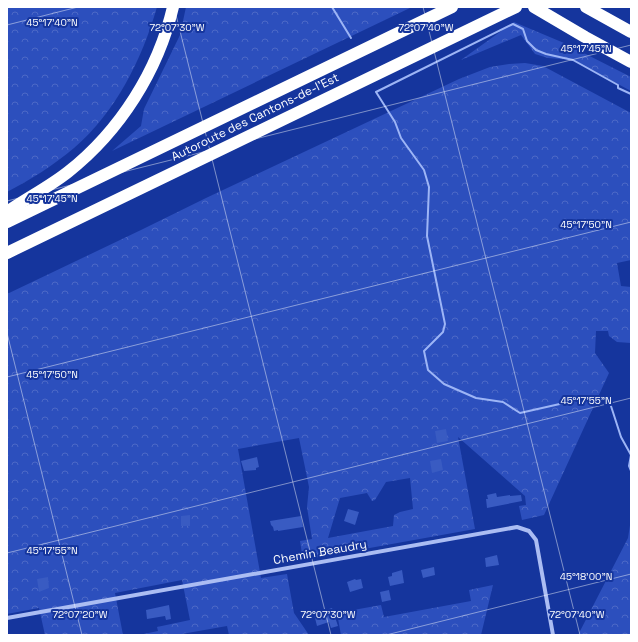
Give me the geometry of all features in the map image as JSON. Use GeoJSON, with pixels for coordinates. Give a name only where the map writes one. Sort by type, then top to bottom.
{"type":"FeatureCollection","features":[{"type":"Feature","properties":{"kind":"highway"},"geometry":{"type":"LineString","coordinates":[[7,212],[68,172],[113,128],[132,101],[152,66],[167,29],[173,7]]}},
{"type":"Feature","properties":{"kind":"highway","name":"Autoroute des Cantons-de-l'Est"},"geometry":{"type":"LineString","coordinates":[[7,222],[452,7]]}},
{"type":"Feature","properties":{"kind":"highway","name":"Autoroute des Cantons-de-l'Est"},"geometry":{"type":"LineString","coordinates":[[7,253],[516,7]]}},
{"type":"Feature","properties":{"kind":"highway"},"geometry":{"type":"LineString","coordinates":[[586,7],[631,32]]}},
{"type":"Feature","properties":{"kind":"highway"},"geometry":{"type":"LineString","coordinates":[[536,8],[600,46],[631,62]]}},
{"type":"Feature","properties":{"kind":"street","name":"Chemin Beaudry"},"geometry":{"type":"LineString","coordinates":[[7,618],[517,527],[529,531],[536,540],[554,635]]}},
{"type":"Feature","properties":{"kind":"green space"},"geometry":{"type":"Polygon","coordinates":[[[7,7],[157,7],[144,46],[126,84],[103,118],[74,148],[42,172],[7,192],[7,7]]]}},
{"type":"Feature","properties":{"kind":"green space"},"geometry":{"type":"Polygon","coordinates":[[[186,7],[412,7],[112,151],[141,126],[144,109],[180,35],[186,7]]]}},
{"type":"Feature","properties":{"kind":"green space"},"geometry":{"type":"Polygon","coordinates":[[[514,22],[564,43],[631,77],[631,91],[573,60],[548,58],[535,54],[521,35],[461,60],[514,22]]]}},
{"type":"Feature","properties":{"kind":"green space"},"geometry":{"type":"Polygon","coordinates":[[[525,63],[543,66],[631,113],[631,260],[617,263],[621,286],[631,287],[631,343],[617,342],[609,336],[608,331],[596,331],[595,353],[609,373],[544,515],[522,520],[519,506],[526,505],[525,496],[458,437],[475,529],[303,560],[300,541],[312,539],[307,507],[309,487],[299,438],[238,449],[261,578],[287,574],[294,613],[309,635],[229,635],[227,626],[176,635],[139,635],[158,631],[157,627],[190,620],[182,580],[115,593],[123,635],[45,635],[39,608],[7,614],[7,294],[206,198],[459,79],[490,67],[525,63]],[[410,478],[386,482],[375,500],[372,501],[367,493],[340,498],[328,538],[393,526],[394,515],[413,509],[410,478]]]}},
{"type":"Feature","properties":{"kind":"green space"},"geometry":{"type":"Polygon","coordinates":[[[631,519],[631,635],[578,635],[628,538],[631,519]]]}},
{"type":"Feature","properties":{"kind":"green space"},"geometry":{"type":"Polygon","coordinates":[[[493,585],[481,635],[341,635],[337,613],[381,605],[384,617],[471,601],[469,590],[493,585]]]}},
{"type":"Feature","properties":{"kind":"building"},"geometry":{"type":"Polygon","coordinates":[[[446,429],[448,441],[437,443],[435,431],[446,429]]]}},
{"type":"Feature","properties":{"kind":"building"},"geometry":{"type":"Polygon","coordinates":[[[257,457],[259,467],[256,468],[256,470],[244,471],[241,461],[257,457]]]}},
{"type":"Feature","properties":{"kind":"building"},"geometry":{"type":"Polygon","coordinates":[[[441,459],[443,470],[432,473],[430,461],[441,459]]]}},
{"type":"Feature","properties":{"kind":"building"},"geometry":{"type":"Polygon","coordinates":[[[496,493],[497,497],[521,495],[522,501],[487,508],[487,495],[496,493]]]}},
{"type":"Feature","properties":{"kind":"building"},"geometry":{"type":"Polygon","coordinates":[[[348,509],[359,512],[355,525],[344,521],[348,509]]]}},
{"type":"Feature","properties":{"kind":"building"},"geometry":{"type":"Polygon","coordinates":[[[190,515],[190,526],[181,526],[181,516],[190,515]]]}},
{"type":"Feature","properties":{"kind":"building"},"geometry":{"type":"Polygon","coordinates":[[[301,516],[303,527],[274,531],[270,521],[301,516]]]}},
{"type":"Feature","properties":{"kind":"building"},"geometry":{"type":"Polygon","coordinates":[[[497,555],[499,565],[486,567],[485,558],[497,555]]]}},
{"type":"Feature","properties":{"kind":"building"},"geometry":{"type":"Polygon","coordinates":[[[434,567],[435,575],[423,578],[421,570],[434,567]]]}},
{"type":"Feature","properties":{"kind":"building"},"geometry":{"type":"Polygon","coordinates":[[[402,570],[404,583],[390,586],[388,577],[392,576],[392,573],[402,570]]]}},
{"type":"Feature","properties":{"kind":"building"},"geometry":{"type":"Polygon","coordinates":[[[48,577],[49,588],[39,592],[37,579],[48,577]]]}},
{"type":"Feature","properties":{"kind":"building"},"geometry":{"type":"Polygon","coordinates":[[[355,579],[361,579],[363,588],[350,592],[347,582],[355,579]]]}},
{"type":"Feature","properties":{"kind":"building"},"geometry":{"type":"Polygon","coordinates":[[[389,590],[391,600],[382,602],[380,592],[389,590]]]}},
{"type":"Feature","properties":{"kind":"building"},"geometry":{"type":"Polygon","coordinates":[[[169,605],[171,619],[166,620],[165,616],[147,619],[146,610],[169,605]]]}},
{"type":"Feature","properties":{"kind":"building"},"geometry":{"type":"Polygon","coordinates":[[[332,608],[338,626],[331,628],[329,622],[317,626],[314,614],[332,608]]]}},
{"type":"Feature","properties":{"kind":"waterway"},"geometry":{"type":"LineString","coordinates":[[332,7],[351,38]]}},
{"type":"Feature","properties":{"kind":"waterway"},"geometry":{"type":"LineString","coordinates":[[631,94],[618,88],[618,85],[573,60],[546,54],[536,50],[527,41],[523,29],[513,24],[376,92],[395,122],[401,138],[424,170],[429,187],[427,236],[445,324],[443,332],[424,351],[428,370],[444,384],[476,398],[503,402],[520,413],[595,396],[603,398],[610,403],[621,437],[631,455],[629,466],[631,471]]}}]}
